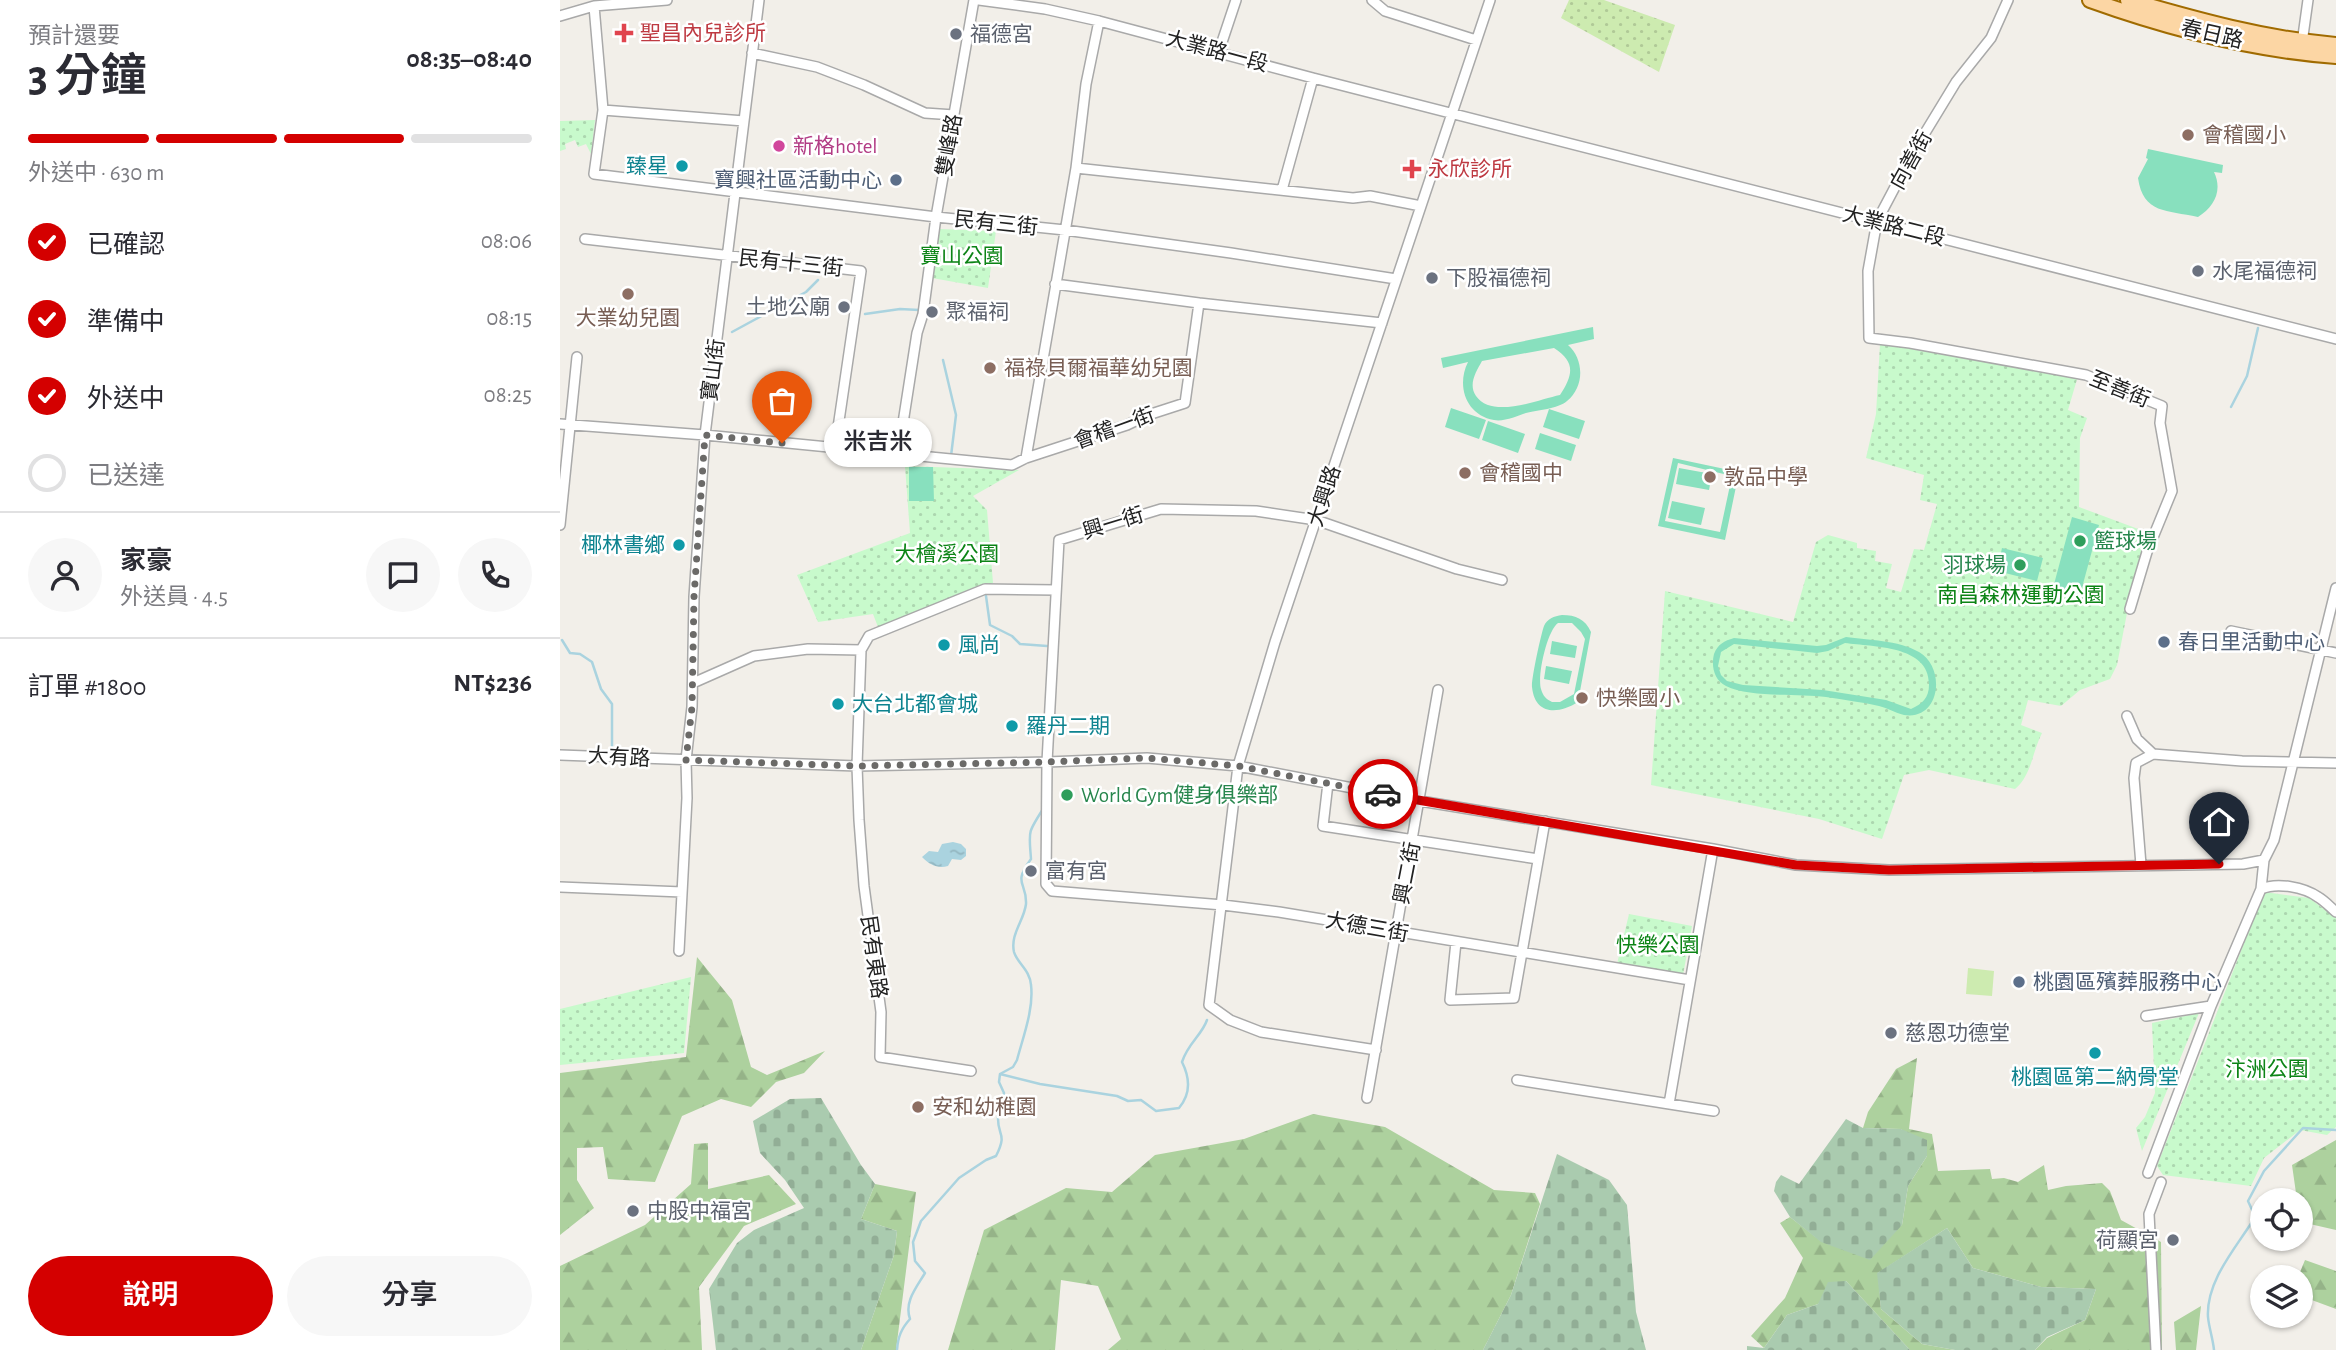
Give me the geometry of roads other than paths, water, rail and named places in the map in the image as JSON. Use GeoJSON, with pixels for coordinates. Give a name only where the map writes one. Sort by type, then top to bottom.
{"type":"FeatureCollection","features":[{"type":"Feature","properties":{"kind":"main road","name":"春日路"},"geometry":{"type":"LineString","coordinates":[[2090,0],[2197,32],[2302,48],[2336,45]]}},
{"type":"Feature","properties":{"kind":"main road","name":"春日路"},"geometry":{"type":"LineString","coordinates":[[2128,0],[2336,56]]}},
{"type":"Feature","properties":{"kind":"street"},"geometry":{"type":"LineString","coordinates":[[560,16],[594,6],[667,0]]}},
{"type":"Feature","properties":{"kind":"street","name":"寶山街"},"geometry":{"type":"LineString","coordinates":[[679,951],[694,597],[705,435],[759,0]]}},
{"type":"Feature","properties":{"kind":"street","name":"大業路一段"},"geometry":{"type":"LineString","coordinates":[[977,0],[1045,9],[1099,21],[1452,113]]}},
{"type":"Feature","properties":{"kind":"street","name":"雙峰路"},"geometry":{"type":"LineString","coordinates":[[898,455],[917,333],[923,314],[936,217],[977,0]]}},
{"type":"Feature","properties":{"kind":"street"},"geometry":{"type":"LineString","coordinates":[[1219,51],[1236,0]]}},
{"type":"Feature","properties":{"kind":"street"},"geometry":{"type":"LineString","coordinates":[[1372,0],[1385,11],[1476,40]]}},
{"type":"Feature","properties":{"kind":"street","name":"大興路"},"geometry":{"type":"LineString","coordinates":[[1376,1050],[1261,1032],[1230,1020],[1209,1005],[1238,766],[1275,642],[1490,0]]}},
{"type":"Feature","properties":{"kind":"street","name":"向善街"},"geometry":{"type":"LineString","coordinates":[[1869,338],[1868,271],[1877,221],[1914,151],[1956,82],[1991,38],[2008,0]]}},
{"type":"Feature","properties":{"kind":"street"},"geometry":{"type":"LineString","coordinates":[[2302,48],[2308,0]]}},
{"type":"Feature","properties":{"kind":"street"},"geometry":{"type":"LineString","coordinates":[[594,6],[603,110],[744,121]]}},
{"type":"Feature","properties":{"kind":"street"},"geometry":{"type":"LineString","coordinates":[[1026,458],[1076,168],[1086,84],[1099,21]]}},
{"type":"Feature","properties":{"kind":"street"},"geometry":{"type":"LineString","coordinates":[[752,53],[827,70],[925,113],[954,115]]}},
{"type":"Feature","properties":{"kind":"street"},"geometry":{"type":"LineString","coordinates":[[1282,190],[1313,78]]}},
{"type":"Feature","properties":{"kind":"street","name":"民有三街"},"geometry":{"type":"LineString","coordinates":[[603,110],[594,174],[936,217],[1065,230],[1396,279]]}},
{"type":"Feature","properties":{"kind":"street","name":"大業路二段"},"geometry":{"type":"LineString","coordinates":[[1452,113],[2336,339]]}},
{"type":"Feature","properties":{"kind":"street"},"geometry":{"type":"LineString","coordinates":[[1076,168],[1353,198],[1370,196],[1421,206]]}},
{"type":"Feature","properties":{"kind":"street","name":"民有十三街"},"geometry":{"type":"LineString","coordinates":[[585,239],[861,271],[835,448]]}},
{"type":"Feature","properties":{"kind":"street"},"geometry":{"type":"LineString","coordinates":[[1055,284],[1382,323]]}},
{"type":"Feature","properties":{"kind":"street","name":"會稽一街"},"geometry":{"type":"LineString","coordinates":[[565,425],[705,435],[1012,465],[1128,425],[1185,402],[1199,303]]}},
{"type":"Feature","properties":{"kind":"street","name":"至善街"},"geometry":{"type":"LineString","coordinates":[[1869,338],[2086,375],[2162,406],[2160,423],[2172,491],[2147,552],[2130,609]]}},
{"type":"Feature","properties":{"kind":"street"},"geometry":{"type":"LineString","coordinates":[[560,525],[565,425],[577,358]]}},
{"type":"Feature","properties":{"kind":"street","name":"興一街"},"geometry":{"type":"LineString","coordinates":[[1046,884],[1047,762],[1059,540],[1161,509],[1234,510],[1316,520],[1457,569],[1502,580]]}},
{"type":"Feature","properties":{"kind":"street"},"geometry":{"type":"LineString","coordinates":[[2148,1173],[2210,1006],[2261,889],[2264,860],[2274,840],[2336,588]]}},
{"type":"Feature","properties":{"kind":"street"},"geometry":{"type":"LineString","coordinates":[[857,766],[861,650],[869,636],[985,589],[1056,590]]}},
{"type":"Feature","properties":{"kind":"street"},"geometry":{"type":"LineString","coordinates":[[2231,631],[2336,653]]}},
{"type":"Feature","properties":{"kind":"street"},"geometry":{"type":"LineString","coordinates":[[692,683],[754,656],[808,649],[861,650]]}},
{"type":"Feature","properties":{"kind":"street","name":"興二街"},"geometry":{"type":"LineString","coordinates":[[1367,1098],[1438,690]]}},
{"type":"Feature","properties":{"kind":"street"},"geometry":{"type":"LineString","coordinates":[[2127,716],[2137,739],[2153,754]]}},
{"type":"Feature","properties":{"kind":"street"},"geometry":{"type":"LineString","coordinates":[[2141,865],[2134,778],[2136,763],[2153,754],[2242,761],[2336,763]]}},
{"type":"Feature","properties":{"kind":"street","name":"大有路"},"geometry":{"type":"LineString","coordinates":[[560,755],[857,766],[1147,758],[1238,766],[1420,801],[1796,865],[1838,868],[1889,870],[2243,864],[2264,860]]}},
{"type":"Feature","properties":{"kind":"street","name":"民有東路"},"geometry":{"type":"LineString","coordinates":[[857,766],[864,886],[881,1012],[880,1057],[971,1071]]}},
{"type":"Feature","properties":{"kind":"street"},"geometry":{"type":"LineString","coordinates":[[1328,783],[1323,826],[1538,859]]}},
{"type":"Feature","properties":{"kind":"street"},"geometry":{"type":"LineString","coordinates":[[1456,942],[1450,1000],[1514,998],[1545,821]]}},
{"type":"Feature","properties":{"kind":"street"},"geometry":{"type":"LineString","coordinates":[[1669,1104],[1713,849]]}},
{"type":"Feature","properties":{"kind":"street","name":"大德三街"},"geometry":{"type":"LineString","coordinates":[[1046,884],[1052,891],[1223,905],[1690,980]]}},
{"type":"Feature","properties":{"kind":"street"},"geometry":{"type":"LineString","coordinates":[[2261,889],[2269,886],[2304,890],[2316,895],[2336,912]]}},
{"type":"Feature","properties":{"kind":"street"},"geometry":{"type":"LineString","coordinates":[[560,887],[682,892]]}},
{"type":"Feature","properties":{"kind":"street"},"geometry":{"type":"LineString","coordinates":[[2146,1016],[2210,1006]]}},
{"type":"Feature","properties":{"kind":"street"},"geometry":{"type":"LineString","coordinates":[[1517,1080],[1713,1111]]}},
{"type":"Feature","properties":{"kind":"street"},"geometry":{"type":"LineString","coordinates":[[2156,1350],[2150,1214],[2161,1182]]}},
{"type":"Feature","properties":{"kind":"water"},"geometry":{"type":"Polygon","coordinates":[[[953,842],[966,849],[966,856],[961,860],[952,859],[948,866],[937,867],[922,857],[929,851],[938,852],[942,844],[953,842]]]}},
{"type":"Feature","properties":{"kind":"waterway"},"geometry":{"type":"LineString","coordinates":[[732,332],[806,292],[818,280]]}},
{"type":"Feature","properties":{"kind":"waterway"},"geometry":{"type":"LineString","coordinates":[[865,314],[900,309],[919,310]]}},
{"type":"Feature","properties":{"kind":"waterway"},"geometry":{"type":"LineString","coordinates":[[2231,407],[2247,376],[2258,328]]}},
{"type":"Feature","properties":{"kind":"waterway"},"geometry":{"type":"LineString","coordinates":[[943,360],[956,415],[951,456]]}},
{"type":"Feature","properties":{"kind":"waterway"},"geometry":{"type":"LineString","coordinates":[[986,596],[990,625],[1012,636],[1020,644],[1047,646]]}},
{"type":"Feature","properties":{"kind":"waterway"},"geometry":{"type":"LineString","coordinates":[[562,640],[570,653],[580,654],[592,662],[601,689],[612,704],[612,747]]}},
{"type":"Feature","properties":{"kind":"waterway"},"geometry":{"type":"LineString","coordinates":[[897,1350],[900,1333],[910,1319],[910,1301],[925,1273],[915,1261],[913,1242],[921,1221],[959,1178],[996,1156],[1001,1143],[998,1116],[1004,1093],[999,1082],[1000,1074],[1013,1067],[1017,1060],[1032,994],[1030,980],[1014,952],[1013,945],[1026,904],[1021,879],[1031,859],[1030,833],[1043,809]]}},
{"type":"Feature","properties":{"kind":"waterway"},"geometry":{"type":"LineString","coordinates":[[1000,1074],[1040,1084],[1117,1096],[1128,1101],[1141,1100],[1156,1111],[1179,1108],[1186,1097],[1188,1086],[1182,1062],[1207,1020]]}},
{"type":"Feature","properties":{"kind":"waterway"},"geometry":{"type":"LineString","coordinates":[[2214,1350],[2208,1317],[2212,1291],[2222,1267],[2252,1222],[2253,1212],[2248,1201],[2264,1171],[2303,1128],[2336,1130]]}},
{"type":"Feature","properties":{"kind":"place","name":"聖昌內兒診所"},"geometry":{"type":"Point","coordinates":[624,33]}},
{"type":"Feature","properties":{"kind":"place","name":"福德宮"},"geometry":{"type":"Point","coordinates":[956,34]}},
{"type":"Feature","properties":{"kind":"place","name":"會稽國小"},"geometry":{"type":"Point","coordinates":[2188,135]}},
{"type":"Feature","properties":{"kind":"place","name":"新格hotel"},"geometry":{"type":"Point","coordinates":[779,146]}},
{"type":"Feature","properties":{"kind":"place","name":"臻星"},"geometry":{"type":"Point","coordinates":[682,166]}},
{"type":"Feature","properties":{"kind":"place","name":"永欣診所"},"geometry":{"type":"Point","coordinates":[1412,169]}},
{"type":"Feature","properties":{"kind":"place","name":"寶興社區活動中心"},"geometry":{"type":"Point","coordinates":[896,180]}},
{"type":"Feature","properties":{"kind":"place","name":"水尾福德祠"},"geometry":{"type":"Point","coordinates":[2198,271]}},
{"type":"Feature","properties":{"kind":"place","name":"下股福德祠"},"geometry":{"type":"Point","coordinates":[1432,278]}},
{"type":"Feature","properties":{"kind":"place","name":"大業幼兒園"},"geometry":{"type":"Point","coordinates":[628,294]}},
{"type":"Feature","properties":{"kind":"place","name":"土地公廟"},"geometry":{"type":"Point","coordinates":[844,307]}},
{"type":"Feature","properties":{"kind":"place","name":"聚福祠"},"geometry":{"type":"Point","coordinates":[932,312]}},
{"type":"Feature","properties":{"kind":"place","name":"福祿貝爾福華幼兒園"},"geometry":{"type":"Point","coordinates":[990,368]}},
{"type":"Feature","properties":{"kind":"place","name":"米吉米"},"geometry":{"type":"Point","coordinates":[782,443]}},
{"type":"Feature","properties":{"kind":"place","name":"會稽國中"},"geometry":{"type":"Point","coordinates":[1465,473]}},
{"type":"Feature","properties":{"kind":"place","name":"敦品中學"},"geometry":{"type":"Point","coordinates":[1710,477]}},
{"type":"Feature","properties":{"kind":"place","name":"籃球場"},"geometry":{"type":"Point","coordinates":[2080,541]}},
{"type":"Feature","properties":{"kind":"place","name":"椰林書鄉"},"geometry":{"type":"Point","coordinates":[679,545]}},
{"type":"Feature","properties":{"kind":"place","name":"羽球場"},"geometry":{"type":"Point","coordinates":[2020,565]}},
{"type":"Feature","properties":{"kind":"place","name":"春日里活動中心"},"geometry":{"type":"Point","coordinates":[2164,642]}},
{"type":"Feature","properties":{"kind":"place","name":"風尚"},"geometry":{"type":"Point","coordinates":[944,645]}},
{"type":"Feature","properties":{"kind":"place","name":"快樂國小"},"geometry":{"type":"Point","coordinates":[1582,698]}},
{"type":"Feature","properties":{"kind":"place","name":"大台北都會城"},"geometry":{"type":"Point","coordinates":[838,704]}},
{"type":"Feature","properties":{"kind":"place","name":"羅丹二期"},"geometry":{"type":"Point","coordinates":[1012,726]}},
{"type":"Feature","properties":{"kind":"place","name":"World Gym健身俱樂部"},"geometry":{"type":"Point","coordinates":[1067,795]}},
{"type":"Feature","properties":{"kind":"place","name":"富有宮"},"geometry":{"type":"Point","coordinates":[1031,871]}},
{"type":"Feature","properties":{"kind":"place","name":"桃園區殯葬服務中心"},"geometry":{"type":"Point","coordinates":[2019,982]}},
{"type":"Feature","properties":{"kind":"place","name":"慈恩功德堂"},"geometry":{"type":"Point","coordinates":[1891,1033]}},
{"type":"Feature","properties":{"kind":"place","name":"桃園區第二納骨堂"},"geometry":{"type":"Point","coordinates":[2095,1053]}},
{"type":"Feature","properties":{"kind":"place","name":"安和幼稚園"},"geometry":{"type":"Point","coordinates":[918,1107]}},
{"type":"Feature","properties":{"kind":"place","name":"中股中福宮"},"geometry":{"type":"Point","coordinates":[633,1211]}},
{"type":"Feature","properties":{"kind":"place","name":"荷顯宮"},"geometry":{"type":"Point","coordinates":[2173,1240]}},
{"type":"Feature","properties":{"kind":"park label","name":"寶山公園"},"geometry":{"type":"Point","coordinates":[962,256]}},
{"type":"Feature","properties":{"kind":"park label","name":"大檜溪公園"},"geometry":{"type":"Point","coordinates":[947,554]}},
{"type":"Feature","properties":{"kind":"park label","name":"南昌森林運動公園"},"geometry":{"type":"Point","coordinates":[2021,595]}},
{"type":"Feature","properties":{"kind":"park label","name":"快樂公園"},"geometry":{"type":"Point","coordinates":[1658,945]}},
{"type":"Feature","properties":{"kind":"park label","name":"汴洲公園"},"geometry":{"type":"Point","coordinates":[2267,1069]}}]}
